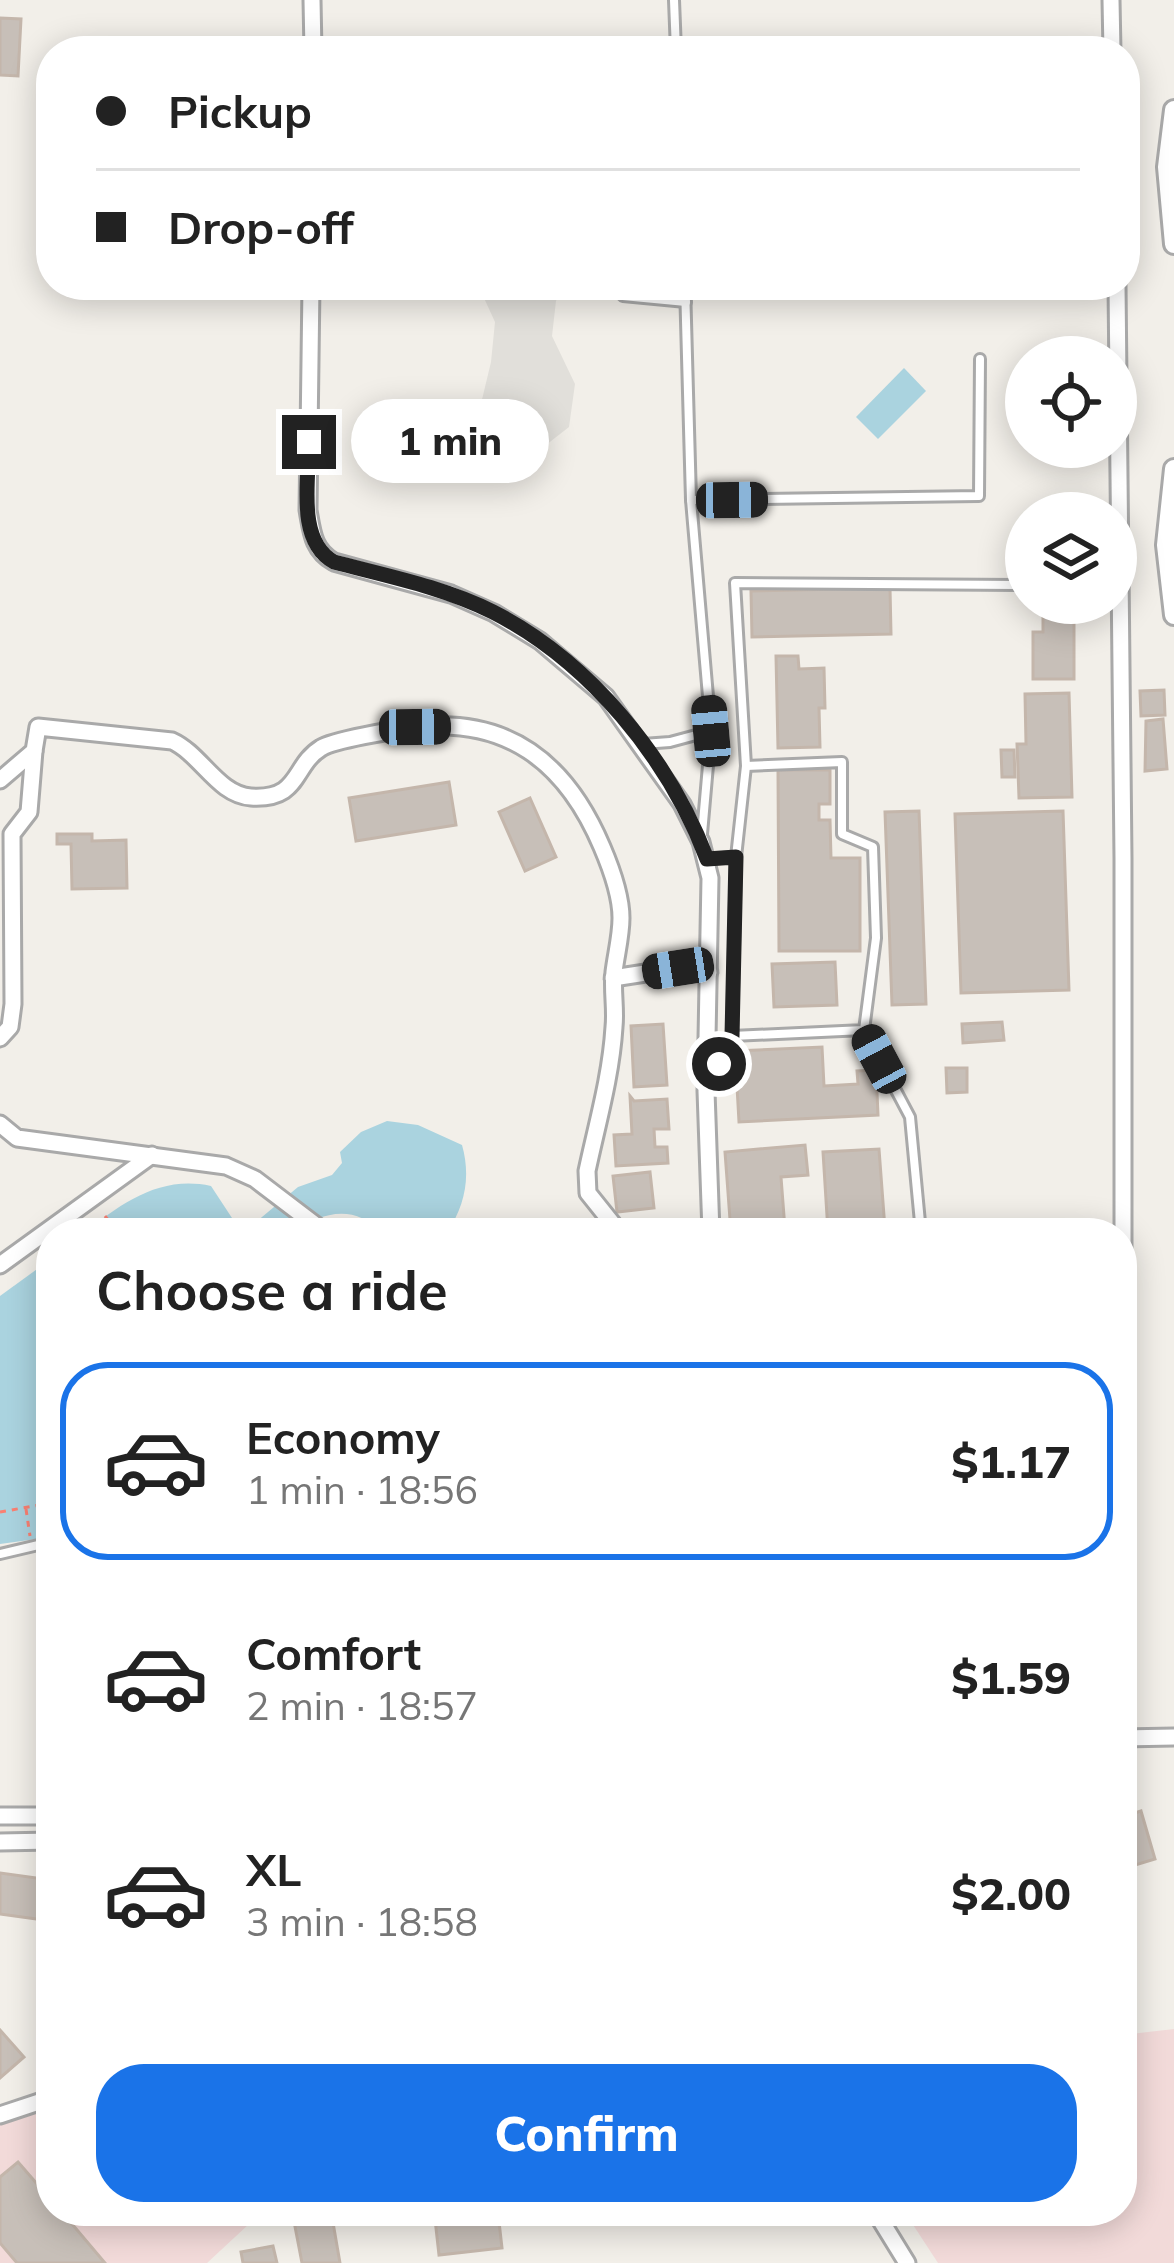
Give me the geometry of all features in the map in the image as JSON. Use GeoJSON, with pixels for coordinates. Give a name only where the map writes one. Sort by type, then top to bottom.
{"type":"FeatureCollection","features":[{"type":"Feature","properties":{"kind":"street"},"geometry":{"type":"LineString","coordinates":[[312,0],[313,36]]}},
{"type":"Feature","properties":{"kind":"street"},"geometry":{"type":"LineString","coordinates":[[1111,0],[1112,36]]}},
{"type":"Feature","properties":{"kind":"street"},"geometry":{"type":"LineString","coordinates":[[1174,110],[1167,167],[1174,244]]}},
{"type":"Feature","properties":{"kind":"street"},"geometry":{"type":"LineString","coordinates":[[311,300],[308,510],[313,540],[321,554],[334,562],[451,594],[540,641],[606,697],[643,744],[682,804],[704,850],[710,1218]]}},
{"type":"Feature","properties":{"kind":"street"},"geometry":{"type":"LineString","coordinates":[[1118,300],[1123,1218]]}},
{"type":"Feature","properties":{"kind":"street"},"geometry":{"type":"LineString","coordinates":[[1174,469],[1166,545],[1174,615]]}},
{"type":"Feature","properties":{"kind":"street"},"geometry":{"type":"LineString","coordinates":[[0,1038],[10,1027],[12,1015],[6,974],[12,834],[29,812],[38,728],[172,741],[191,750],[225,788],[244,797],[268,798],[290,788],[321,748],[415,727],[489,730],[521,744],[550,767],[575,795],[608,861],[621,915],[615,1026],[586,1171],[588,1193],[608,1218]]}},
{"type":"Feature","properties":{"kind":"street"},"geometry":{"type":"LineString","coordinates":[[0,779],[34,751]]}},
{"type":"Feature","properties":{"kind":"street"},"geometry":{"type":"LineString","coordinates":[[614,978],[678,968],[709,972]]}},
{"type":"Feature","properties":{"kind":"street"},"geometry":{"type":"LineString","coordinates":[[0,1124],[17,1138],[226,1166],[256,1179],[306,1218]]}},
{"type":"Feature","properties":{"kind":"street"},"geometry":{"type":"LineString","coordinates":[[65,1218],[152,1155]]}},
{"type":"Feature","properties":{"kind":"street"},"geometry":{"type":"LineString","coordinates":[[0,1265],[36,1239]]}},
{"type":"Feature","properties":{"kind":"street"},"geometry":{"type":"LineString","coordinates":[[1137,1738],[1174,1737]]}},
{"type":"Feature","properties":{"kind":"street"},"geometry":{"type":"LineString","coordinates":[[0,1816],[36,1816]]}},
{"type":"Feature","properties":{"kind":"street"},"geometry":{"type":"LineString","coordinates":[[0,1842],[36,1841]]}},
{"type":"Feature","properties":{"kind":"street"},"geometry":{"type":"LineString","coordinates":[[0,2115],[36,2103]]}},
{"type":"Feature","properties":{"kind":"street"},"geometry":{"type":"LineString","coordinates":[[884,2226],[907,2263]]}},
{"type":"Feature","properties":{"kind":"lane"},"geometry":{"type":"LineString","coordinates":[[674,0],[675,36]]}},
{"type":"Feature","properties":{"kind":"lane"},"geometry":{"type":"LineString","coordinates":[[665,300],[686,302],[691,500],[711,731],[704,850],[736,857]]}},
{"type":"Feature","properties":{"kind":"lane"},"geometry":{"type":"LineString","coordinates":[[691,500],[980,496],[980,359]]}},
{"type":"Feature","properties":{"kind":"lane"},"geometry":{"type":"LineString","coordinates":[[706,1091],[732,1036],[736,857],[746,766],[735,583],[1005,584]]}},
{"type":"Feature","properties":{"kind":"lane"},"geometry":{"type":"LineString","coordinates":[[643,744],[711,731]]}},
{"type":"Feature","properties":{"kind":"lane"},"geometry":{"type":"LineString","coordinates":[[746,766],[842,762],[842,835],[873,847],[876,938],[864,1030],[910,1117],[920,1218]]}},
{"type":"Feature","properties":{"kind":"lane"},"geometry":{"type":"LineString","coordinates":[[732,1036],[864,1030]]}},
{"type":"Feature","properties":{"kind":"lane"},"geometry":{"type":"LineString","coordinates":[[0,1554],[36,1546]]}},
{"type":"Feature","properties":{"kind":"path"},"geometry":{"type":"LineString","coordinates":[[0,1513],[36,1506]]}},
{"type":"Feature","properties":{"kind":"path"},"geometry":{"type":"LineString","coordinates":[[26,1508],[30,1539]]}},
{"type":"Feature","properties":{"kind":"shaded area"},"geometry":{"type":"Polygon","coordinates":[[[485,300],[556,300],[552,336],[575,384],[569,427],[537,452],[503,441],[479,412],[495,322],[485,300]]]}},
{"type":"Feature","properties":{"kind":"shaded area"},"geometry":{"type":"Polygon","coordinates":[[[1174,2029],[1174,2263],[938,2263],[914,2226],[1137,2226],[1137,2033],[1174,2029]]]}},
{"type":"Feature","properties":{"kind":"shaded area"},"geometry":{"type":"Polygon","coordinates":[[[36,2110],[36,2226],[247,2226],[207,2263],[0,2263],[0,2121],[36,2110]]]}},
{"type":"Feature","properties":{"kind":"water"},"geometry":{"type":"Polygon","coordinates":[[[904,368],[926,391],[878,439],[856,417],[904,368]]]}},
{"type":"Feature","properties":{"kind":"water"},"geometry":{"type":"Polygon","coordinates":[[[387,1121],[418,1125],[462,1145],[465,1190],[455,1218],[338,1214],[261,1218],[298,1187],[332,1175],[342,1163],[340,1152],[361,1132],[387,1121]]]}},
{"type":"Feature","properties":{"kind":"water"},"geometry":{"type":"Polygon","coordinates":[[[211,1186],[232,1218],[105,1218],[158,1188],[211,1186]]]}},
{"type":"Feature","properties":{"kind":"water"},"geometry":{"type":"Polygon","coordinates":[[[36,1270],[36,1539],[0,1544],[0,1296],[36,1270]]]}},
{"type":"Feature","properties":{"kind":"building"},"geometry":{"type":"Polygon","coordinates":[[[0,18],[21,19],[18,76],[0,75],[0,18]]]}},
{"type":"Feature","properties":{"kind":"building"},"geometry":{"type":"Polygon","coordinates":[[[890,588],[891,634],[752,637],[751,591],[890,588]]]}},
{"type":"Feature","properties":{"kind":"building"},"geometry":{"type":"Polygon","coordinates":[[[1043,624],[1074,624],[1074,679],[1033,679],[1033,632],[1043,632],[1043,624]]]}},
{"type":"Feature","properties":{"kind":"building"},"geometry":{"type":"Polygon","coordinates":[[[776,656],[798,656],[799,669],[824,668],[820,747],[778,748],[776,656]]]}},
{"type":"Feature","properties":{"kind":"building"},"geometry":{"type":"Polygon","coordinates":[[[1164,690],[1165,715],[1141,716],[1140,691],[1164,690]]]}},
{"type":"Feature","properties":{"kind":"building"},"geometry":{"type":"Polygon","coordinates":[[[1069,693],[1072,797],[1019,798],[1017,744],[1026,744],[1025,694],[1069,693]]]}},
{"type":"Feature","properties":{"kind":"building"},"geometry":{"type":"Polygon","coordinates":[[[1163,719],[1167,769],[1145,771],[1146,721],[1163,719]]]}},
{"type":"Feature","properties":{"kind":"building"},"geometry":{"type":"Polygon","coordinates":[[[1001,750],[1014,750],[1015,777],[1002,777],[1001,750]]]}},
{"type":"Feature","properties":{"kind":"building"},"geometry":{"type":"Polygon","coordinates":[[[778,770],[830,770],[830,804],[819,804],[819,820],[830,820],[831,858],[860,858],[860,951],[779,951],[778,770]]]}},
{"type":"Feature","properties":{"kind":"building"},"geometry":{"type":"Polygon","coordinates":[[[449,782],[456,825],[356,841],[349,798],[449,782]]]}},
{"type":"Feature","properties":{"kind":"building"},"geometry":{"type":"Polygon","coordinates":[[[530,798],[556,857],[525,871],[499,812],[530,798]]]}},
{"type":"Feature","properties":{"kind":"building"},"geometry":{"type":"Polygon","coordinates":[[[919,811],[926,1004],[892,1005],[885,812],[919,811]]]}},
{"type":"Feature","properties":{"kind":"building"},"geometry":{"type":"Polygon","coordinates":[[[1063,811],[1069,990],[961,993],[955,814],[1063,811]]]}},
{"type":"Feature","properties":{"kind":"building"},"geometry":{"type":"Polygon","coordinates":[[[57,834],[92,834],[92,841],[126,840],[127,888],[72,889],[71,844],[57,844],[57,834]]]}},
{"type":"Feature","properties":{"kind":"building"},"geometry":{"type":"Polygon","coordinates":[[[835,962],[837,1005],[774,1007],[772,964],[835,962]]]}},
{"type":"Feature","properties":{"kind":"building"},"geometry":{"type":"Polygon","coordinates":[[[1002,1022],[1004,1040],[963,1043],[962,1024],[1002,1022]]]}},
{"type":"Feature","properties":{"kind":"building"},"geometry":{"type":"Polygon","coordinates":[[[663,1024],[667,1085],[634,1087],[631,1026],[663,1024]]]}},
{"type":"Feature","properties":{"kind":"building"},"geometry":{"type":"Polygon","coordinates":[[[822,1047],[824,1086],[858,1084],[857,1071],[876,1070],[878,1115],[739,1122],[735,1051],[822,1047]]]}},
{"type":"Feature","properties":{"kind":"building"},"geometry":{"type":"Polygon","coordinates":[[[946,1068],[967,1068],[967,1092],[947,1093],[946,1068]]]}},
{"type":"Feature","properties":{"kind":"building"},"geometry":{"type":"Polygon","coordinates":[[[630,1096],[634,1101],[667,1099],[669,1129],[654,1129],[655,1147],[667,1147],[668,1163],[616,1166],[614,1135],[632,1134],[630,1096]]]}},
{"type":"Feature","properties":{"kind":"building"},"geometry":{"type":"Polygon","coordinates":[[[805,1145],[808,1175],[781,1177],[784,1218],[730,1218],[725,1152],[805,1145]]]}},
{"type":"Feature","properties":{"kind":"building"},"geometry":{"type":"Polygon","coordinates":[[[879,1149],[884,1218],[827,1218],[823,1152],[879,1149]]]}},
{"type":"Feature","properties":{"kind":"building"},"geometry":{"type":"Polygon","coordinates":[[[650,1172],[654,1208],[617,1212],[613,1176],[650,1172]]]}},
{"type":"Feature","properties":{"kind":"building"},"geometry":{"type":"Polygon","coordinates":[[[1141,1811],[1155,1859],[1137,1864],[1137,1812],[1141,1811]]]}},
{"type":"Feature","properties":{"kind":"building"},"geometry":{"type":"Polygon","coordinates":[[[0,1873],[36,1878],[36,1919],[0,1914],[0,1873]]]}},
{"type":"Feature","properties":{"kind":"building"},"geometry":{"type":"Polygon","coordinates":[[[0,2030],[24,2057],[0,2078],[0,2030]]]}},
{"type":"Feature","properties":{"kind":"building"},"geometry":{"type":"Polygon","coordinates":[[[18,2162],[36,2183],[36,2226],[74,2226],[105,2263],[17,2263],[0,2243],[0,2177],[18,2162]]]}},
{"type":"Feature","properties":{"kind":"building"},"geometry":{"type":"Polygon","coordinates":[[[295,2226],[334,2226],[340,2263],[302,2263],[295,2226]]]}},
{"type":"Feature","properties":{"kind":"building"},"geometry":{"type":"Polygon","coordinates":[[[436,2226],[499,2226],[502,2248],[439,2255],[436,2226]]]}},
{"type":"Feature","properties":{"kind":"building"},"geometry":{"type":"Polygon","coordinates":[[[273,2246],[277,2263],[243,2263],[241,2252],[273,2246]]]}},
{"type":"Feature","properties":{"kind":"route"},"geometry":{"type":"LineString","coordinates":[[309,442],[308,510],[313,540],[321,554],[334,562],[451,594],[540,641],[606,697],[643,744],[682,804],[707,859],[736,857],[732,1036],[719,1064]]}}]}
